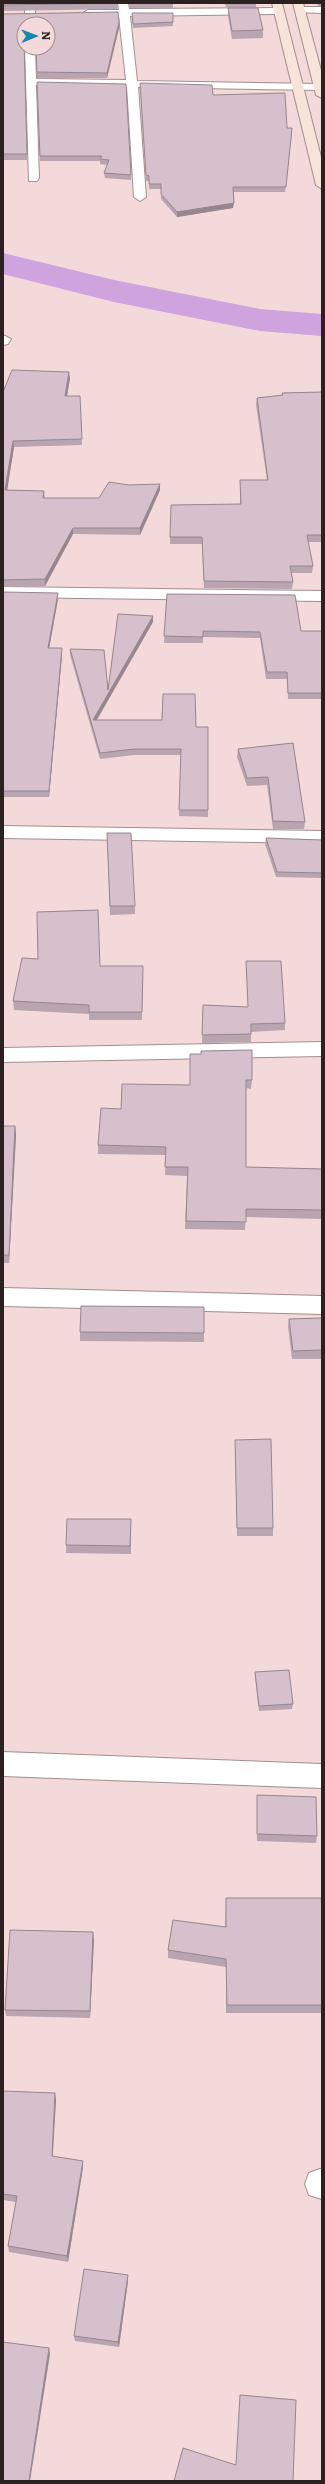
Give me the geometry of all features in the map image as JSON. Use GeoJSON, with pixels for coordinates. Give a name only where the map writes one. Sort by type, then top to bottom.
{"type":"FeatureCollection","features":[{"type":"Feature","properties":{"kind":"main road"},"geometry":{"type":"LineString","coordinates":[[278,7],[322,185]]}},
{"type":"Feature","properties":{"kind":"main road"},"geometry":{"type":"LineString","coordinates":[[299,7],[321,90]]}},
{"type":"Feature","properties":{"kind":"street"},"geometry":{"type":"LineString","coordinates":[[30,3],[32,16]]}},
{"type":"Feature","properties":{"kind":"street"},"geometry":{"type":"LineString","coordinates":[[77,14],[123,8],[278,7]]}},
{"type":"Feature","properties":{"kind":"street"},"geometry":{"type":"LineString","coordinates":[[299,7],[322,10]]}},
{"type":"Feature","properties":{"kind":"street"},"geometry":{"type":"LineString","coordinates":[[123,8],[132,83],[140,197]]}},
{"type":"Feature","properties":{"kind":"street"},"geometry":{"type":"LineString","coordinates":[[16,15],[21,16]]}},
{"type":"Feature","properties":{"kind":"street"},"geometry":{"type":"LineString","coordinates":[[30,56],[33,178]]}},
{"type":"Feature","properties":{"kind":"street"},"geometry":{"type":"LineString","coordinates":[[30,82],[299,87],[321,90]]}},
{"type":"Feature","properties":{"kind":"street"},"geometry":{"type":"LineString","coordinates":[[3,592],[322,596]]}},
{"type":"Feature","properties":{"kind":"street"},"geometry":{"type":"LineString","coordinates":[[3,832],[322,837]]}},
{"type":"Feature","properties":{"kind":"street"},"geometry":{"type":"LineString","coordinates":[[3,1055],[322,1049]]}},
{"type":"Feature","properties":{"kind":"street"},"geometry":{"type":"LineString","coordinates":[[3,1297],[322,1305]]}},
{"type":"Feature","properties":{"kind":"street"},"geometry":{"type":"LineString","coordinates":[[3,1764],[322,1776]]}},
{"type":"Feature","properties":{"kind":"building"},"geometry":{"type":"Polygon","coordinates":[[[3,3],[117,3],[3,5],[3,3]]]}},
{"type":"Feature","properties":{"kind":"building"},"geometry":{"type":"Polygon","coordinates":[[[228,8],[258,8],[263,30],[232,31],[228,8]]]}},
{"type":"Feature","properties":{"kind":"building"},"geometry":{"type":"Polygon","coordinates":[[[118,12],[119,22],[107,73],[37,72],[36,56],[56,56],[56,16],[16,16],[16,56],[24,56],[27,154],[3,154],[3,14],[118,12]]]}},
{"type":"Feature","properties":{"kind":"building"},"geometry":{"type":"Polygon","coordinates":[[[132,13],[173,13],[173,22],[133,24],[132,13]]]}},
{"type":"Feature","properties":{"kind":"building"},"geometry":{"type":"Polygon","coordinates":[[[37,82],[126,84],[131,175],[104,173],[109,160],[100,159],[102,156],[40,156],[37,82]]]}},
{"type":"Feature","properties":{"kind":"building"},"geometry":{"type":"Polygon","coordinates":[[[140,83],[212,85],[213,95],[285,93],[287,128],[292,128],[286,187],[233,187],[234,203],[177,212],[161,194],[161,184],[149,184],[149,176],[146,175],[140,83]]]}},
{"type":"Feature","properties":{"kind":"building"},"geometry":{"type":"Polygon","coordinates":[[[12,370],[69,372],[65,396],[80,396],[82,439],[13,441],[5,490],[44,491],[43,498],[99,498],[109,482],[129,485],[160,484],[140,528],[73,528],[45,579],[3,580],[3,392],[12,370]]]}},
{"type":"Feature","properties":{"kind":"building"},"geometry":{"type":"Polygon","coordinates":[[[322,392],[322,535],[307,535],[313,566],[290,566],[293,582],[204,581],[202,537],[170,537],[171,505],[241,504],[240,480],[268,480],[257,398],[283,395],[282,393],[322,392]]]}},
{"type":"Feature","properties":{"kind":"building"},"geometry":{"type":"Polygon","coordinates":[[[3,592],[58,593],[48,648],[62,648],[49,791],[3,791],[3,592]]]}},
{"type":"Feature","properties":{"kind":"building"},"geometry":{"type":"Polygon","coordinates":[[[167,594],[295,595],[301,631],[322,631],[322,693],[288,693],[287,672],[267,672],[260,632],[203,631],[203,637],[164,636],[167,594]]]}},
{"type":"Feature","properties":{"kind":"building"},"geometry":{"type":"Polygon","coordinates":[[[118,614],[153,616],[93,720],[162,720],[163,694],[195,694],[196,727],[208,727],[208,810],[179,810],[181,749],[134,749],[100,753],[70,649],[104,650],[108,690],[118,614]]]}},
{"type":"Feature","properties":{"kind":"building"},"geometry":{"type":"Polygon","coordinates":[[[293,743],[305,822],[273,821],[268,777],[247,778],[238,749],[293,743]]]}},
{"type":"Feature","properties":{"kind":"building"},"geometry":{"type":"Polygon","coordinates":[[[107,833],[131,833],[135,906],[110,906],[107,833]]]}},
{"type":"Feature","properties":{"kind":"building"},"geometry":{"type":"Polygon","coordinates":[[[266,838],[322,840],[322,873],[277,872],[266,838]]]}},
{"type":"Feature","properties":{"kind":"building"},"geometry":{"type":"Polygon","coordinates":[[[98,910],[100,966],[143,966],[142,1012],[89,1012],[89,1005],[13,1001],[22,958],[38,959],[37,912],[98,910]]]}},
{"type":"Feature","properties":{"kind":"building"},"geometry":{"type":"Polygon","coordinates":[[[246,961],[281,961],[285,1023],[251,1024],[251,1034],[202,1035],[203,1005],[248,1007],[246,961]]]}},
{"type":"Feature","properties":{"kind":"building"},"geometry":{"type":"Polygon","coordinates":[[[252,1050],[252,1080],[246,1080],[246,1167],[322,1169],[322,1210],[246,1209],[246,1222],[186,1221],[188,1167],[165,1167],[166,1147],[98,1145],[101,1108],[121,1109],[122,1084],[190,1085],[190,1054],[201,1054],[201,1051],[252,1050]]]}},
{"type":"Feature","properties":{"kind":"building"},"geometry":{"type":"Polygon","coordinates":[[[3,1126],[15,1126],[9,1255],[3,1255],[3,1126]]]}},
{"type":"Feature","properties":{"kind":"building"},"geometry":{"type":"Polygon","coordinates":[[[81,1306],[204,1307],[204,1333],[80,1332],[81,1306]]]}},
{"type":"Feature","properties":{"kind":"building"},"geometry":{"type":"Polygon","coordinates":[[[322,1318],[322,1350],[293,1351],[289,1319],[322,1318]]]}},
{"type":"Feature","properties":{"kind":"building"},"geometry":{"type":"Polygon","coordinates":[[[271,1439],[273,1528],[237,1528],[235,1440],[271,1439]]]}},
{"type":"Feature","properties":{"kind":"building"},"geometry":{"type":"Polygon","coordinates":[[[67,1519],[131,1519],[130,1546],[66,1545],[67,1519]]]}},
{"type":"Feature","properties":{"kind":"building"},"geometry":{"type":"Polygon","coordinates":[[[289,1670],[293,1704],[259,1706],[255,1672],[289,1670]]]}},
{"type":"Feature","properties":{"kind":"building"},"geometry":{"type":"Polygon","coordinates":[[[257,1795],[316,1797],[317,1836],[257,1834],[257,1795]]]}},
{"type":"Feature","properties":{"kind":"building"},"geometry":{"type":"Polygon","coordinates":[[[226,1898],[321,1898],[322,2005],[227,2005],[226,1959],[168,1950],[173,1920],[226,1927],[226,1898]]]}},
{"type":"Feature","properties":{"kind":"building"},"geometry":{"type":"Polygon","coordinates":[[[10,1930],[93,1932],[90,2011],[5,2010],[10,1930]]]}},
{"type":"Feature","properties":{"kind":"building"},"geometry":{"type":"Polygon","coordinates":[[[3,2091],[55,2093],[52,2156],[83,2161],[67,2256],[8,2246],[17,2196],[3,2194],[3,2091]]]}},
{"type":"Feature","properties":{"kind":"building"},"geometry":{"type":"Polygon","coordinates":[[[84,2269],[128,2275],[118,2342],[74,2336],[84,2269]]]}},
{"type":"Feature","properties":{"kind":"building"},"geometry":{"type":"Polygon","coordinates":[[[3,2342],[49,2348],[29,2481],[3,2481],[3,2342]]]}},
{"type":"Feature","properties":{"kind":"building"},"geometry":{"type":"Polygon","coordinates":[[[240,2395],[296,2400],[293,2481],[174,2481],[183,2448],[236,2465],[240,2395]]]}},
{"type":"Feature","properties":{"kind":"waterway"},"geometry":{"type":"LineString","coordinates":[[3,263],[114,291],[260,320],[322,325]]}}]}
